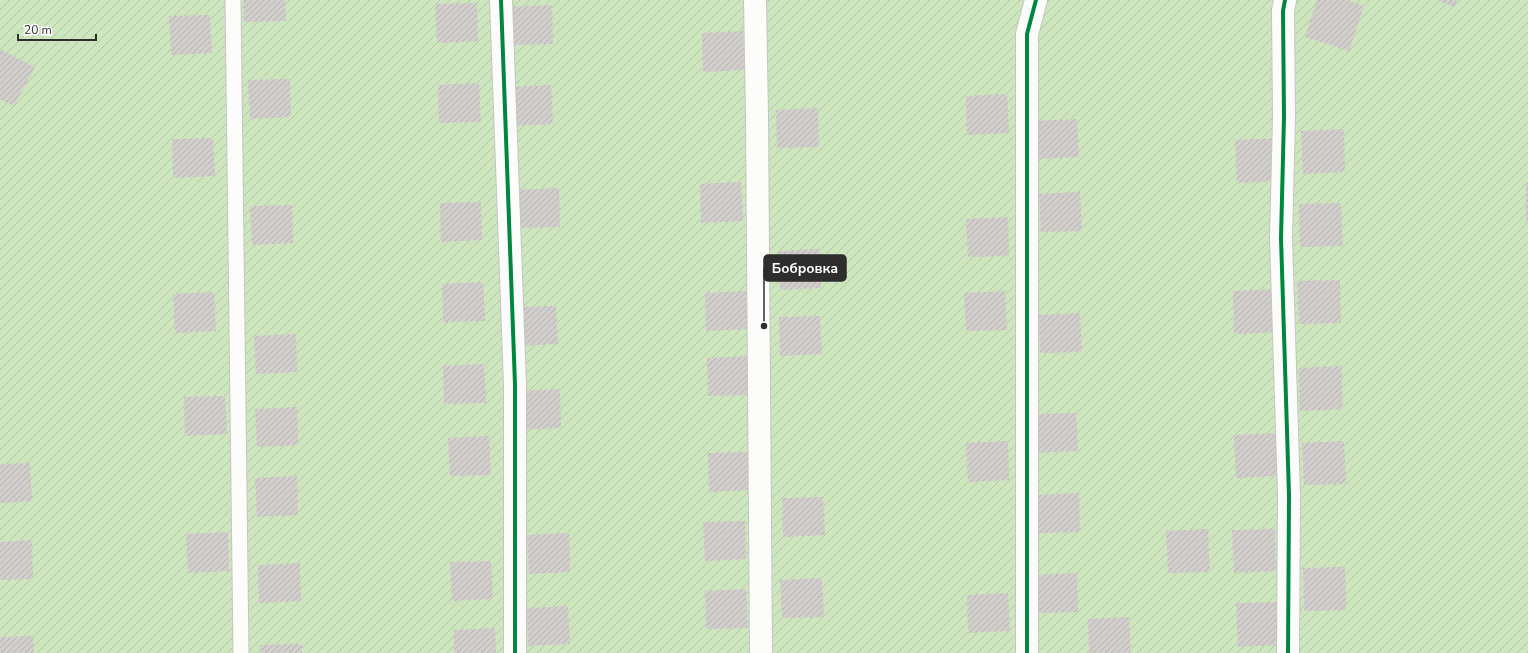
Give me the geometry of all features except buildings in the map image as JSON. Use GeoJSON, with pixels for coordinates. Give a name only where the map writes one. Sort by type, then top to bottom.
{"type":"FeatureCollection","features":[{"type":"Feature","properties":{"kind":"street"},"geometry":{"type":"LineString","coordinates":[[501,0],[515,385],[515,653]]}},
{"type":"Feature","properties":{"kind":"street"},"geometry":{"type":"LineString","coordinates":[[755,0],[758,116],[761,653]]}},
{"type":"Feature","properties":{"kind":"street"},"geometry":{"type":"LineString","coordinates":[[1027,653],[1027,34],[1036,0]]}},
{"type":"Feature","properties":{"kind":"street"},"geometry":{"type":"LineString","coordinates":[[1285,0],[1283,11],[1284,117],[1281,238],[1289,495],[1288,653]]}},
{"type":"Feature","properties":{"kind":"lane"},"geometry":{"type":"LineString","coordinates":[[233,0],[241,653]]}},
{"type":"Feature","properties":{"kind":"green space"},"geometry":{"type":"Polygon","coordinates":[[[0,0],[1528,0],[1528,653],[0,653],[0,0]]]}},
{"type":"Feature","properties":{"kind":"cycle path"},"geometry":{"type":"LineString","coordinates":[[501,0],[515,385],[515,653]]}},
{"type":"Feature","properties":{"kind":"cycle path"},"geometry":{"type":"LineString","coordinates":[[1027,653],[1027,34],[1036,0]]}},
{"type":"Feature","properties":{"kind":"cycle path"},"geometry":{"type":"LineString","coordinates":[[1285,0],[1283,11],[1284,117],[1281,238],[1289,495],[1288,653]]}},
{"type":"Feature","properties":{"kind":"place","name":"Бобровка"},"geometry":{"type":"Point","coordinates":[764,326]}}]}
